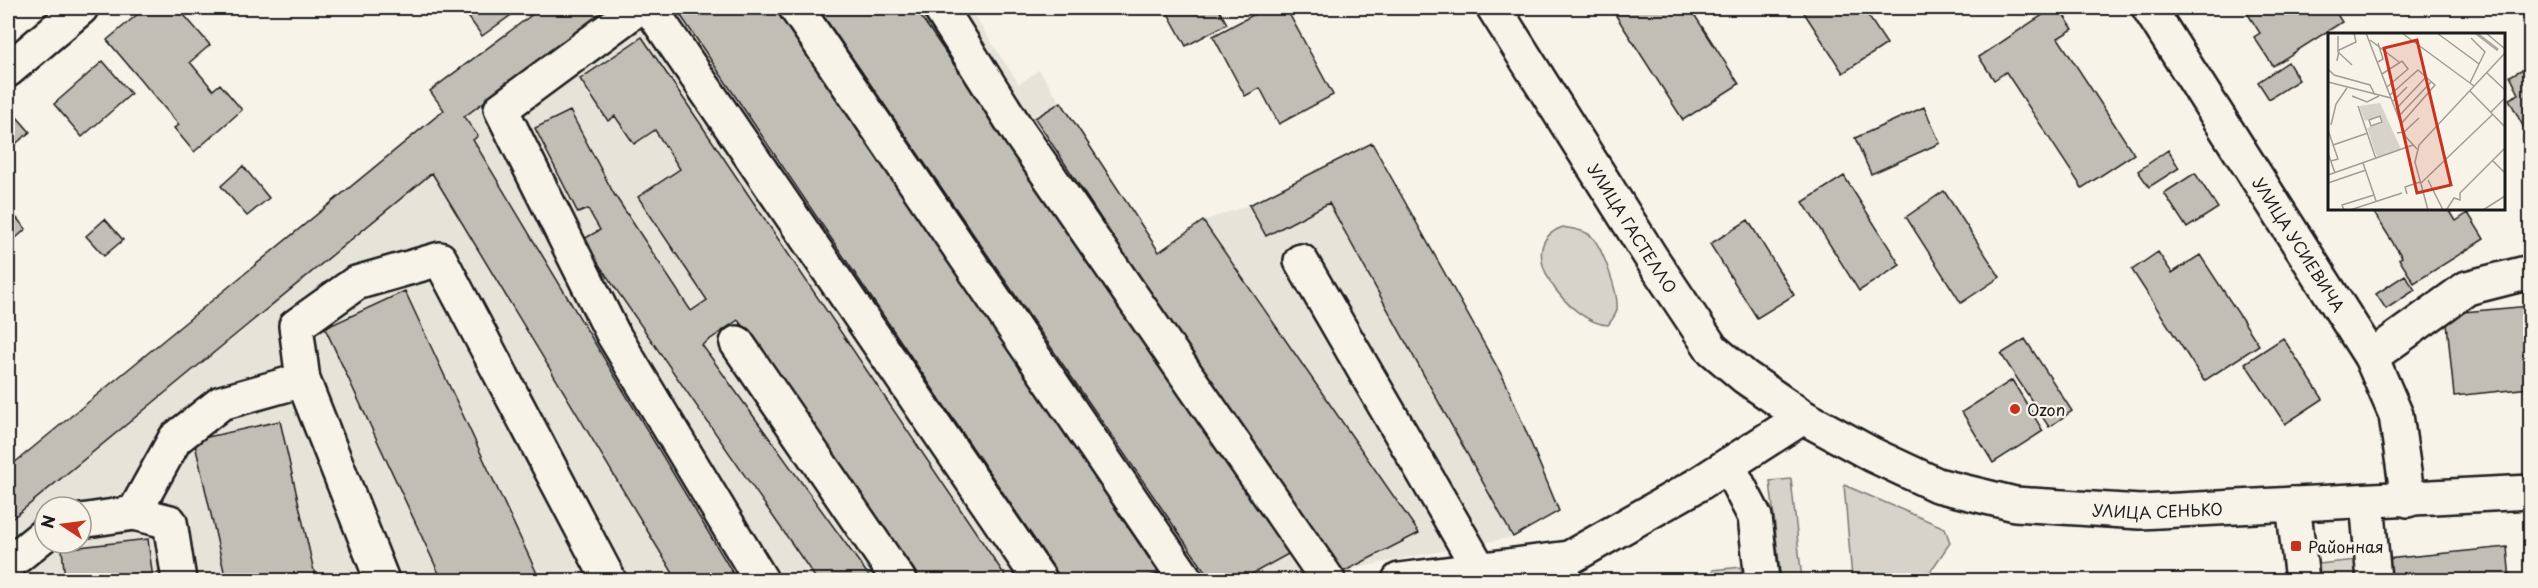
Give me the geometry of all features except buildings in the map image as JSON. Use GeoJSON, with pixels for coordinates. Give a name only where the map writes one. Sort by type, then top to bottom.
{"type":"FeatureCollection","features":[{"type":"Feature","properties":{"kind":"street"},"geometry":{"type":"LineString","coordinates":[[8,70],[81,8]]}},
{"type":"Feature","properties":{"kind":"street"},"geometry":{"type":"LineString","coordinates":[[638,8],[501,110],[613,334],[761,580]]}},
{"type":"Feature","properties":{"kind":"street"},"geometry":{"type":"LineString","coordinates":[[650,8],[1040,580]]}},
{"type":"Feature","properties":{"kind":"street"},"geometry":{"type":"LineString","coordinates":[[796,8],[1186,580]]}},
{"type":"Feature","properties":{"kind":"street"},"geometry":{"type":"LineString","coordinates":[[940,8],[1020,134],[1328,580]]}},
{"type":"Feature","properties":{"kind":"street","name":"УЛИЦА ГАСТЕЛЛО"},"geometry":{"type":"LineString","coordinates":[[1494,8],[1712,349],[1778,402],[1803,417]]}},
{"type":"Feature","properties":{"kind":"street","name":"УЛИЦА УСИЕВИЧА"},"geometry":{"type":"LineString","coordinates":[[2149,8],[2371,357],[2396,415],[2408,500]]}},
{"type":"Feature","properties":{"kind":"street"},"geometry":{"type":"LineString","coordinates":[[382,580],[303,380],[296,326],[356,283],[440,259],[609,580]]}},
{"type":"Feature","properties":{"kind":"street"},"geometry":{"type":"LineString","coordinates":[[1301,261],[1481,575]]}},
{"type":"Feature","properties":{"kind":"street"},"geometry":{"type":"LineString","coordinates":[[2371,357],[2467,288],[2530,272]]}},
{"type":"Feature","properties":{"kind":"street"},"geometry":{"type":"LineString","coordinates":[[737,343],[899,580]]}},
{"type":"Feature","properties":{"kind":"street"},"geometry":{"type":"LineString","coordinates":[[134,513],[175,440],[211,410],[220,403],[303,380]]}},
{"type":"Feature","properties":{"kind":"street"},"geometry":{"type":"LineString","coordinates":[[1399,580],[1481,575],[1569,558],[1728,465],[1803,417]]}},
{"type":"Feature","properties":{"kind":"street","name":"УЛИЦА СЕНЬКО"},"geometry":{"type":"LineString","coordinates":[[1803,417],[1873,455],[1937,485],[2015,504],[2140,512],[2530,492]]}},
{"type":"Feature","properties":{"kind":"street"},"geometry":{"type":"LineString","coordinates":[[1728,465],[1755,517],[1762,580]]}},
{"type":"Feature","properties":{"kind":"street"},"geometry":{"type":"LineString","coordinates":[[2367,501],[2374,580]]}},
{"type":"Feature","properties":{"kind":"street"},"geometry":{"type":"LineString","coordinates":[[2293,504],[2302,580]]}},
{"type":"Feature","properties":{"kind":"street"},"geometry":{"type":"LineString","coordinates":[[93,519],[134,513],[170,522],[179,580]]}},
{"type":"Feature","properties":{"kind":"street"},"geometry":{"type":"LineString","coordinates":[[8,564],[33,544]]}},
{"type":"Feature","properties":{"kind":"shaded area"},"geometry":{"type":"Polygon","coordinates":[[[541,8],[969,8],[1019,84],[1039,70],[1159,252],[1203,221],[1249,205],[1372,143],[1506,383],[1559,511],[1513,537],[1294,580],[8,580],[8,468],[443,111],[430,91],[541,8]]]}},
{"type":"Feature","properties":{"kind":"shaded area"},"geometry":{"type":"Polygon","coordinates":[[[1563,227],[1587,233],[1593,238],[1601,252],[1610,272],[1617,302],[1616,313],[1608,325],[1593,321],[1563,299],[1551,283],[1543,266],[1542,250],[1548,237],[1563,227]]]}},
{"type":"Feature","properties":{"kind":"shaded area"},"geometry":{"type":"Polygon","coordinates":[[[1791,479],[1802,580],[1781,580],[1770,481],[1791,479]]]}},
{"type":"Feature","properties":{"kind":"shaded area"},"geometry":{"type":"Polygon","coordinates":[[[1844,485],[1945,528],[1950,543],[1930,572],[1852,578],[1844,485]]]}},
{"type":"Feature","properties":{"kind":"shaded area"},"geometry":{"type":"Polygon","coordinates":[[[2357,560],[2357,580],[2321,580],[2319,564],[2357,560]]]}},
{"type":"Feature","properties":{"kind":"shaded area"},"geometry":{"type":"Polygon","coordinates":[[[1741,567],[1742,580],[1714,580],[1713,570],[1741,567]]]}},
{"type":"Feature","properties":{"kind":"place","name":"Ozon"},"geometry":{"type":"Point","coordinates":[2015,409]}},
{"type":"Feature","properties":{"kind":"place","name":"Районная"},"geometry":{"type":"Point","coordinates":[2296,546]}}]}
